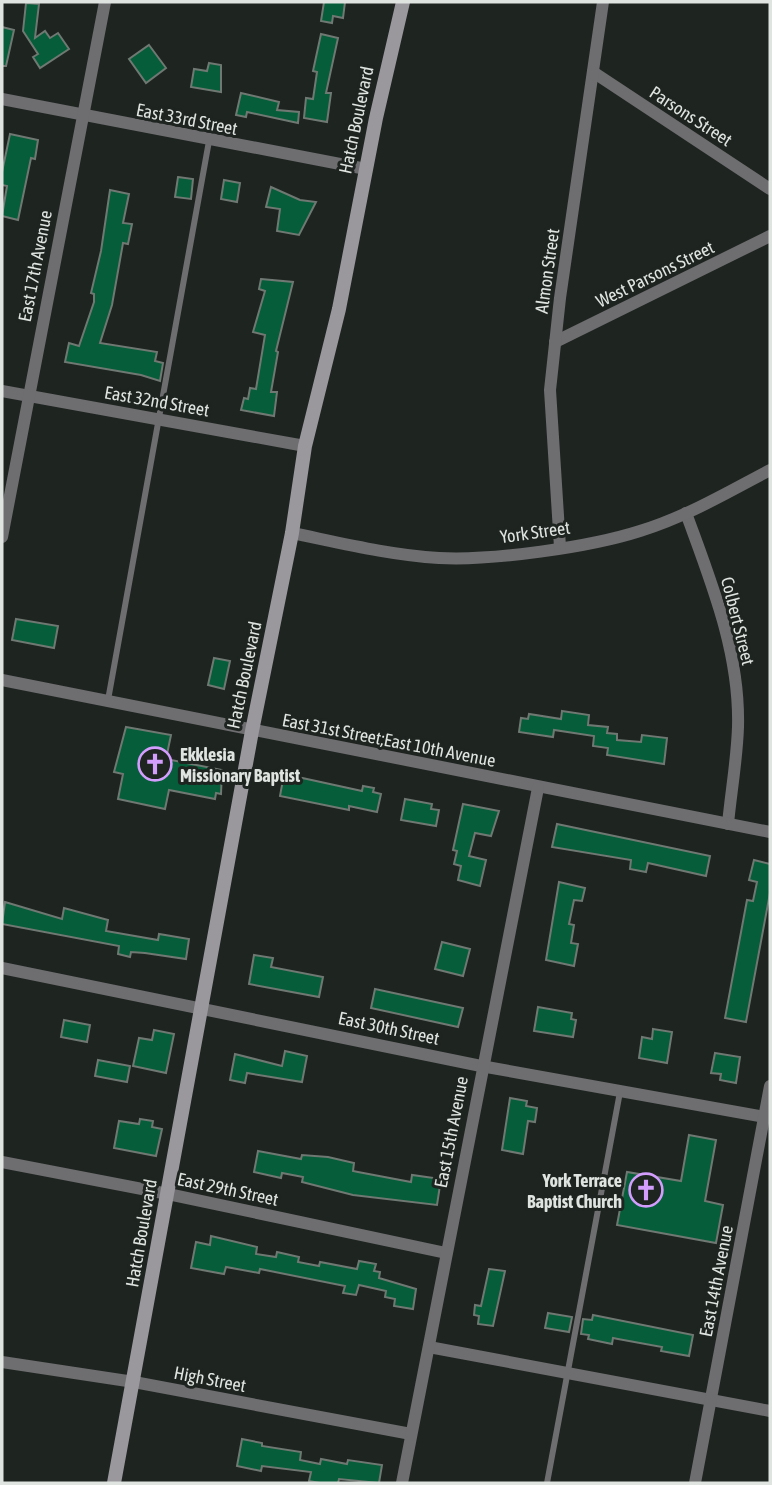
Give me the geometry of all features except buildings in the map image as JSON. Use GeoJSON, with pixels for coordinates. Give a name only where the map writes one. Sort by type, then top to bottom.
{"type":"FeatureCollection","features":[{"type":"Feature","properties":{"kind":"main road","name":"Hatch Boulevard"},"geometry":{"type":"LineString","coordinates":[[114,1483],[252,731],[292,533],[305,446],[339,309],[402,2]]}},
{"type":"Feature","properties":{"kind":"street","name":"East 17th Avenue"},"geometry":{"type":"LineString","coordinates":[[2,537],[105,2]]}},
{"type":"Feature","properties":{"kind":"street","name":"Almon Street"},"geometry":{"type":"LineString","coordinates":[[560,547],[550,414],[555,342],[603,2]]}},
{"type":"Feature","properties":{"kind":"street","name":"Parsons Street"},"geometry":{"type":"LineString","coordinates":[[593,72],[770,189]]}},
{"type":"Feature","properties":{"kind":"street","name":"East 33rd Street"},"geometry":{"type":"LineString","coordinates":[[2,99],[82,117],[366,169]]}},
{"type":"Feature","properties":{"kind":"street","name":"West Parsons Street"},"geometry":{"type":"LineString","coordinates":[[555,342],[770,236]]}},
{"type":"Feature","properties":{"kind":"street","name":"East 32nd Street"},"geometry":{"type":"LineString","coordinates":[[2,391],[305,446]]}},
{"type":"Feature","properties":{"kind":"street","name":"York Street"},"geometry":{"type":"LineString","coordinates":[[292,533],[392,553],[440,558],[486,557],[639,532],[686,513],[770,470]]}},
{"type":"Feature","properties":{"kind":"street","name":"Colbert Street"},"geometry":{"type":"LineString","coordinates":[[686,513],[718,601],[731,647],[738,727],[728,824]]}},
{"type":"Feature","properties":{"kind":"street","name":"East 31st Street;East 10th Avenue"},"geometry":{"type":"LineString","coordinates":[[2,680],[770,832]]}},
{"type":"Feature","properties":{"kind":"street","name":"East 15th Avenue"},"geometry":{"type":"LineString","coordinates":[[402,1483],[481,1066],[538,788]]}},
{"type":"Feature","properties":{"kind":"street","name":"East 30th Street"},"geometry":{"type":"LineString","coordinates":[[2,968],[481,1066],[767,1118]]}},
{"type":"Feature","properties":{"kind":"street","name":"East 14th Avenue"},"geometry":{"type":"LineString","coordinates":[[695,1483],[767,1118],[770,1086]]}},
{"type":"Feature","properties":{"kind":"street","name":"East 29th Street"},"geometry":{"type":"LineString","coordinates":[[2,1162],[446,1253]]}},
{"type":"Feature","properties":{"kind":"street"},"geometry":{"type":"LineString","coordinates":[[429,1347],[770,1411]]}},
{"type":"Feature","properties":{"kind":"street","name":"High Street"},"geometry":{"type":"LineString","coordinates":[[2,1362],[134,1382],[411,1434]]}},
{"type":"Feature","properties":{"kind":"lane"},"geometry":{"type":"LineString","coordinates":[[107,702],[209,141]]}},
{"type":"Feature","properties":{"kind":"lane"},"geometry":{"type":"LineString","coordinates":[[547,1483],[620,1092]]}},
{"type":"Feature","properties":{"kind":"place","name":"Ekklesia Missionary Baptist"},"geometry":{"type":"Point","coordinates":[155,764]}},
{"type":"Feature","properties":{"kind":"place","name":"York Terrace Baptist Church"},"geometry":{"type":"Point","coordinates":[646,1190]}}]}
